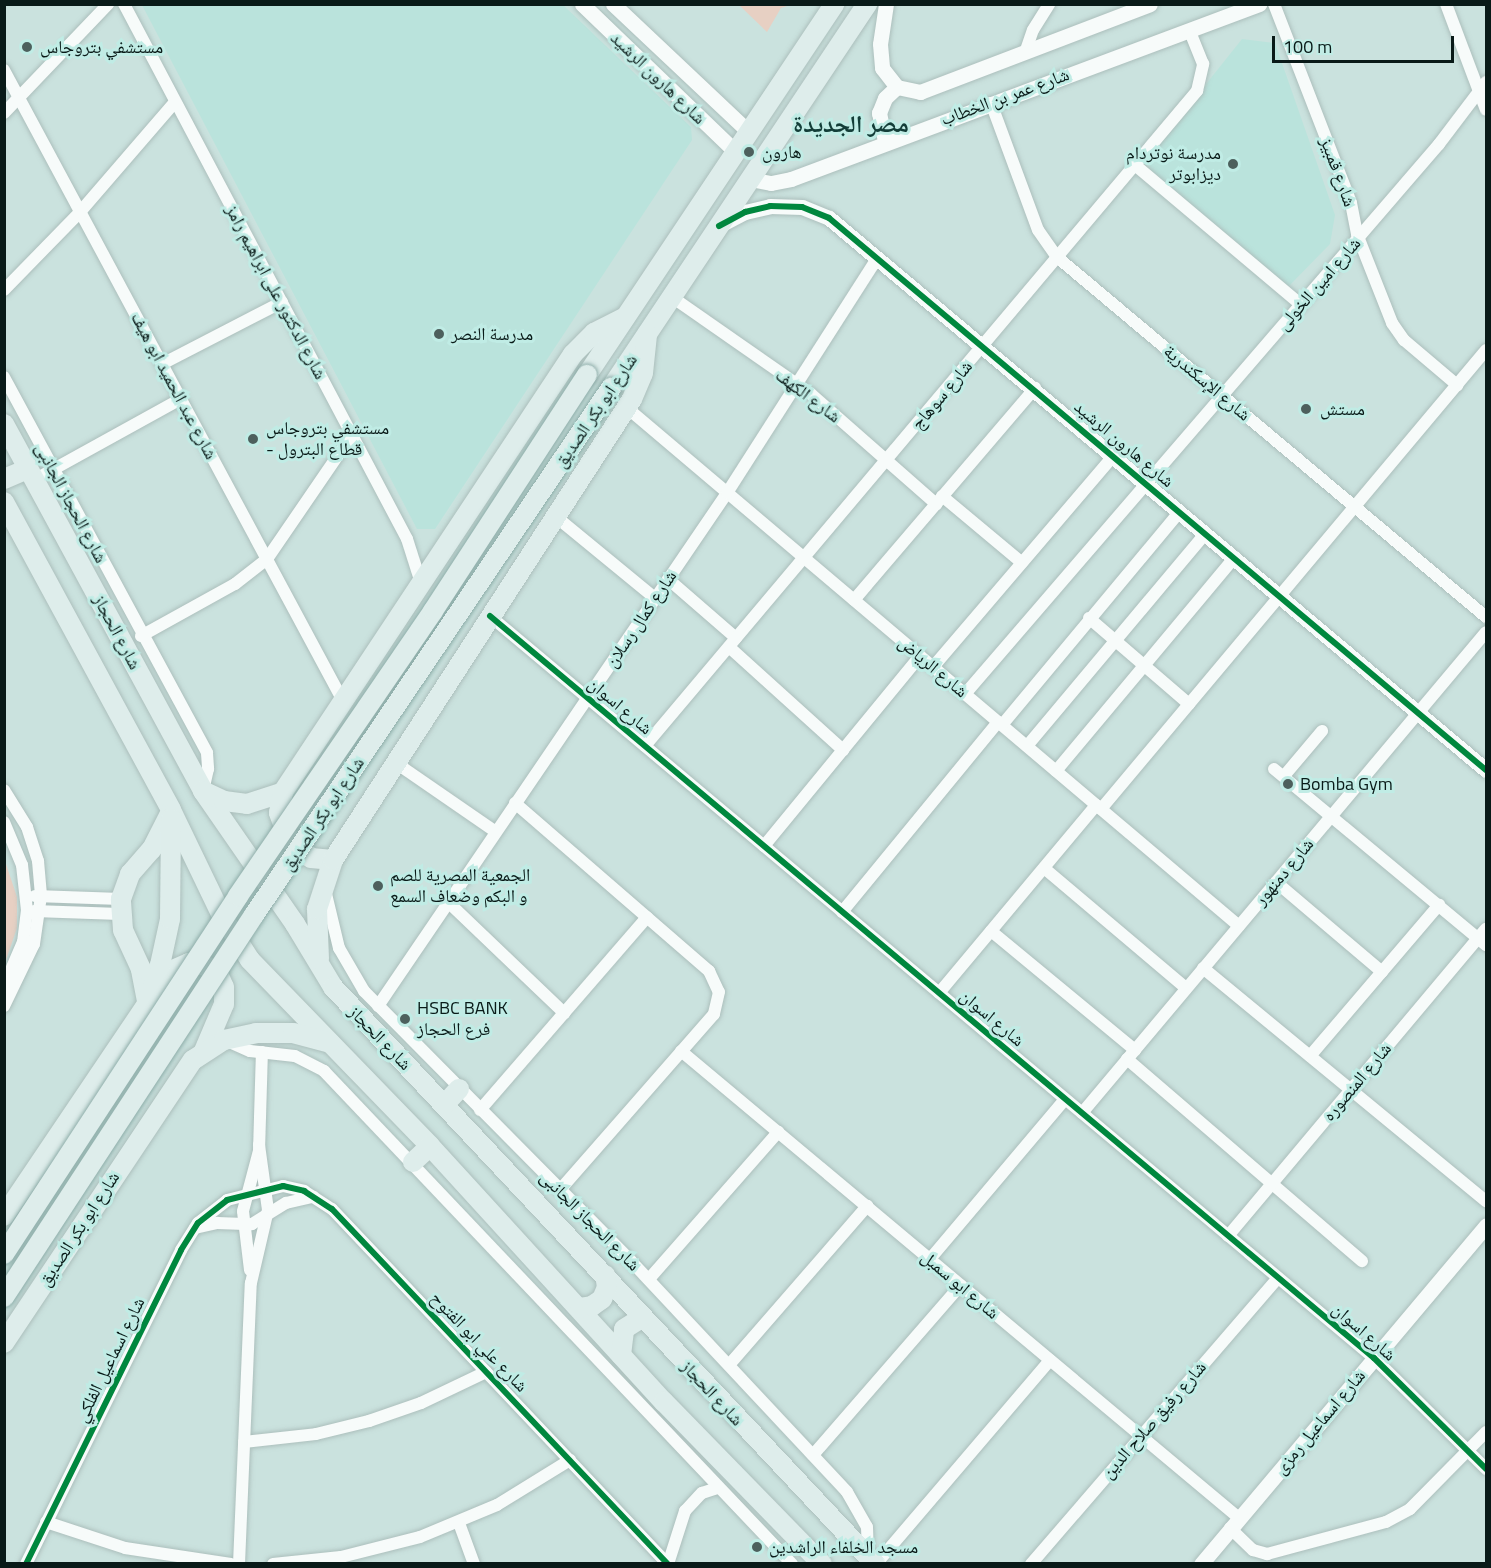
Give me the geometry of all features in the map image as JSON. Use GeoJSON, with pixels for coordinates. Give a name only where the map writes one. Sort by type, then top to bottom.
{"type":"FeatureCollection","features":[{"type":"Feature","properties":{"kind":"main road","name":"شارع ابو بكر الصديق"},"geometry":{"type":"LineString","coordinates":[[4,1254],[231,906],[433,611],[625,317],[834,4]]}},
{"type":"Feature","properties":{"kind":"main road","name":"شارع ابو بكر الصديق"},"geometry":{"type":"LineString","coordinates":[[4,1297],[254,915],[611,388],[867,4]]}},
{"type":"Feature","properties":{"kind":"main road","name":"شارع ابو بكر الصديق"},"geometry":{"type":"LineString","coordinates":[[283,792],[573,354],[594,333],[625,317]]}},
{"type":"Feature","properties":{"kind":"main road","name":"شارع ابو بكر الصديق"},"geometry":{"type":"LineString","coordinates":[[320,968],[317,919],[325,879],[333,860],[626,407],[643,373],[647,334]]}},
{"type":"Feature","properties":{"kind":"main road","name":"شارع الحجاز"},"geometry":{"type":"LineString","coordinates":[[7,437],[31,474],[203,791],[295,924],[320,968],[356,1014],[873,1561]]}},
{"type":"Feature","properties":{"kind":"main road"},"geometry":{"type":"LineString","coordinates":[[4,479],[31,474]]}},
{"type":"Feature","properties":{"kind":"main road","name":"شارع الحجاز"},"geometry":{"type":"LineString","coordinates":[[4,501],[171,810],[240,946],[430,1146],[621,1355],[822,1563]]}},
{"type":"Feature","properties":{"kind":"main road"},"geometry":{"type":"LineString","coordinates":[[203,791],[239,804],[262,801],[283,792]]}},
{"type":"Feature","properties":{"kind":"main road"},"geometry":{"type":"LineString","coordinates":[[283,792],[279,813],[289,840],[312,858],[333,860]]}},
{"type":"Feature","properties":{"kind":"main road"},"geometry":{"type":"LineString","coordinates":[[147,1004],[141,969],[123,930],[121,906],[130,874],[156,843],[171,810]]}},
{"type":"Feature","properties":{"kind":"main road"},"geometry":{"type":"LineString","coordinates":[[147,1004],[170,919],[171,810]]}},
{"type":"Feature","properties":{"kind":"main road"},"geometry":{"type":"LineString","coordinates":[[4,1216],[147,1004],[178,967],[195,963],[216,972],[224,987],[225,998],[204,1051]]}},
{"type":"Feature","properties":{"kind":"main road","name":"شارع ابو بكر الصديق"},"geometry":{"type":"LineString","coordinates":[[4,1343],[179,1076],[204,1051],[225,1040],[284,1032],[333,1044]]}},
{"type":"Feature","properties":{"kind":"main road"},"geometry":{"type":"LineString","coordinates":[[444,1105],[459,1089]]}},
{"type":"Feature","properties":{"kind":"main road"},"geometry":{"type":"LineString","coordinates":[[413,1162],[430,1146]]}},
{"type":"Feature","properties":{"kind":"main road"},"geometry":{"type":"LineString","coordinates":[[580,1308],[592,1306],[602,1299],[607,1287],[605,1275]]}},
{"type":"Feature","properties":{"kind":"main road"},"geometry":{"type":"LineString","coordinates":[[621,1355],[624,1329],[643,1317]]}},
{"type":"Feature","properties":{"kind":"street"},"geometry":{"type":"LineString","coordinates":[[4,113],[108,4]]}},
{"type":"Feature","properties":{"kind":"street","name":"شارع الدكتور على ابراهيم رامز"},"geometry":{"type":"LineString","coordinates":[[124,4],[407,539],[422,583]]}},
{"type":"Feature","properties":{"kind":"street","name":"شارع هارون الرشيد"},"geometry":{"type":"LineString","coordinates":[[582,4],[735,151]]}},
{"type":"Feature","properties":{"kind":"street","name":"شارع هارون الرشيد"},"geometry":{"type":"LineString","coordinates":[[613,4],[748,131]]}},
{"type":"Feature","properties":{"kind":"street"},"geometry":{"type":"LineString","coordinates":[[885,141],[879,113],[885,98],[897,87],[880,63],[886,4]]}},
{"type":"Feature","properties":{"kind":"street"},"geometry":{"type":"LineString","coordinates":[[1025,53],[1033,30],[1049,4]]}},
{"type":"Feature","properties":{"kind":"street","name":"شارع عمر بن الخطاب"},"geometry":{"type":"LineString","coordinates":[[897,87],[926,92],[1150,4]]}},
{"type":"Feature","properties":{"kind":"street","name":"شارع عمر بن الخطاب"},"geometry":{"type":"LineString","coordinates":[[750,179],[781,181],[1259,4]]}},
{"type":"Feature","properties":{"kind":"street","name":"شارع قمبيز"},"geometry":{"type":"LineString","coordinates":[[1274,4],[1351,203],[1358,238],[1397,332],[1457,386]]}},
{"type":"Feature","properties":{"kind":"street"},"geometry":{"type":"LineString","coordinates":[[1446,4],[1483,85],[1486,110]]}},
{"type":"Feature","properties":{"kind":"street","name":"شارع سوهاج"},"geometry":{"type":"LineString","coordinates":[[645,746],[1200,86],[1203,64],[1190,31]]}},
{"type":"Feature","properties":{"kind":"street","name":"شارع عبد الحميد ابو هيف"},"geometry":{"type":"LineString","coordinates":[[4,70],[343,701]]}},
{"type":"Feature","properties":{"kind":"street","name":"شارع امين الخولى"},"geometry":{"type":"LineString","coordinates":[[965,694],[1439,144],[1483,85]]}},
{"type":"Feature","properties":{"kind":"street"},"geometry":{"type":"LineString","coordinates":[[4,290],[80,212],[175,102]]}},
{"type":"Feature","properties":{"kind":"street","name":"شارع الإسكندرية"},"geometry":{"type":"LineString","coordinates":[[991,103],[1038,230],[1057,257],[1486,617]]}},
{"type":"Feature","properties":{"kind":"street"},"geometry":{"type":"LineString","coordinates":[[1135,165],[1301,305]]}},
{"type":"Feature","properties":{"kind":"street","name":"شارع هارون الرشيد"},"geometry":{"type":"LineString","coordinates":[[719,226],[754,208],[802,207],[829,218],[984,345],[1486,770]]}},
{"type":"Feature","properties":{"kind":"street","name":"شارع كمال رسلان"},"geometry":{"type":"LineString","coordinates":[[378,1006],[727,493],[877,258]]}},
{"type":"Feature","properties":{"kind":"street","name":"شارع الكهف"},"geometry":{"type":"LineString","coordinates":[[672,297],[796,384],[886,460],[1022,563]]}},
{"type":"Feature","properties":{"kind":"street"},"geometry":{"type":"LineString","coordinates":[[162,364],[282,302]]}},
{"type":"Feature","properties":{"kind":"street"},"geometry":{"type":"LineString","coordinates":[[939,993],[1044,868],[1189,704],[1486,350]]}},
{"type":"Feature","properties":{"kind":"street","name":"شارع الحجاز الجانبى"},"geometry":{"type":"LineString","coordinates":[[4,376],[141,636],[207,753],[208,769],[203,791]]}},
{"type":"Feature","properties":{"kind":"street"},"geometry":{"type":"LineString","coordinates":[[854,600],[1035,388]]}},
{"type":"Feature","properties":{"kind":"street"},"geometry":{"type":"LineString","coordinates":[[31,474],[53,469],[181,399]]}},
{"type":"Feature","properties":{"kind":"street","name":"شارع الرياض"},"geometry":{"type":"LineString","coordinates":[[626,407],[1239,926]]}},
{"type":"Feature","properties":{"kind":"street"},"geometry":{"type":"LineString","coordinates":[[141,636],[235,584],[267,559],[352,435]]}},
{"type":"Feature","properties":{"kind":"street"},"geometry":{"type":"LineString","coordinates":[[933,667],[1114,455]]}},
{"type":"Feature","properties":{"kind":"street"},"geometry":{"type":"LineString","coordinates":[[842,912],[1180,511]]}},
{"type":"Feature","properties":{"kind":"street"},"geometry":{"type":"LineString","coordinates":[[555,516],[655,598]]}},
{"type":"Feature","properties":{"kind":"street"},"geometry":{"type":"LineString","coordinates":[[1027,746],[1206,533]]}},
{"type":"Feature","properties":{"kind":"street"},"geometry":{"type":"LineString","coordinates":[[1056,771],[1235,557]]}},
{"type":"Feature","properties":{"kind":"street"},"geometry":{"type":"LineString","coordinates":[[668,579],[843,750]]}},
{"type":"Feature","properties":{"kind":"street","name":"شارع اسوان"},"geometry":{"type":"LineString","coordinates":[[490,616],[1374,1358],[1486,1469]]}},
{"type":"Feature","properties":{"kind":"street"},"geometry":{"type":"LineString","coordinates":[[1089,618],[1189,704]]}},
{"type":"Feature","properties":{"kind":"street","name":"شارع دمنهور"},"geometry":{"type":"LineString","coordinates":[[1082,1113],[1486,632]]}},
{"type":"Feature","properties":{"kind":"street"},"geometry":{"type":"LineString","coordinates":[[764,846],[921,656]]}},
{"type":"Feature","properties":{"kind":"street"},"geometry":{"type":"LineString","coordinates":[[1322,731],[1279,772],[1439,905],[1484,937]]}},
{"type":"Feature","properties":{"kind":"street"},"geometry":{"type":"LineString","coordinates":[[396,763],[496,832]]}},
{"type":"Feature","properties":{"kind":"street"},"geometry":{"type":"LineString","coordinates":[[4,790],[27,827],[38,861],[41,896],[40,911],[22,975],[4,1006]]}},
{"type":"Feature","properties":{"kind":"street"},"geometry":{"type":"LineString","coordinates":[[515,803],[705,968],[718,986],[718,1004],[681,1051],[560,1190]]}},
{"type":"Feature","properties":{"kind":"street"},"geometry":{"type":"LineString","coordinates":[[4,822],[22,865],[27,896],[22,942],[4,986]]}},
{"type":"Feature","properties":{"kind":"street"},"geometry":{"type":"LineString","coordinates":[[1044,868],[1186,988]]}},
{"type":"Feature","properties":{"kind":"street","name":"شارع الحجاز الجانبى"},"geometry":{"type":"LineString","coordinates":[[325,879],[330,919],[339,948],[358,983],[459,1089],[649,1279],[813,1455],[859,1508],[868,1533],[873,1561]]}},
{"type":"Feature","properties":{"kind":"street"},"geometry":{"type":"LineString","coordinates":[[1276,882],[1382,972]]}},
{"type":"Feature","properties":{"kind":"street"},"geometry":{"type":"LineString","coordinates":[[27,896],[121,906]]}},
{"type":"Feature","properties":{"kind":"street"},"geometry":{"type":"LineString","coordinates":[[448,902],[564,1013]]}},
{"type":"Feature","properties":{"kind":"street"},"geometry":{"type":"LineString","coordinates":[[1310,1056],[1439,905]]}},
{"type":"Feature","properties":{"kind":"street"},"geometry":{"type":"LineString","coordinates":[[27,910],[121,906]]}},
{"type":"Feature","properties":{"kind":"street"},"geometry":{"type":"LineString","coordinates":[[480,1110],[647,917]]}},
{"type":"Feature","properties":{"kind":"street"},"geometry":{"type":"LineString","coordinates":[[992,931],[1131,1054],[1272,1184],[1362,1261]]}},
{"type":"Feature","properties":{"kind":"street","name":"شارع المنصوره"},"geometry":{"type":"LineString","coordinates":[[1228,1236],[1351,1089],[1484,937]]}},
{"type":"Feature","properties":{"kind":"street"},"geometry":{"type":"LineString","coordinates":[[1203,968],[1486,1201]]}},
{"type":"Feature","properties":{"kind":"street"},"geometry":{"type":"LineString","coordinates":[[225,1040],[262,1052],[295,1056],[324,1071],[413,1162],[717,1488],[792,1563]]}},
{"type":"Feature","properties":{"kind":"street","name":"شارع ابو سمبل"},"geometry":{"type":"LineString","coordinates":[[681,1051],[1141,1436],[1234,1523],[1253,1550],[1267,1554],[1380,1524],[1410,1509],[1486,1432]]}},
{"type":"Feature","properties":{"kind":"street"},"geometry":{"type":"LineString","coordinates":[[251,1283],[267,1216],[267,1190],[259,1145],[262,1052]]}},
{"type":"Feature","properties":{"kind":"street"},"geometry":{"type":"LineString","coordinates":[[930,1259],[1065,1099]]}},
{"type":"Feature","properties":{"kind":"street"},"geometry":{"type":"LineString","coordinates":[[649,1279],[778,1132]]}},
{"type":"Feature","properties":{"kind":"street"},"geometry":{"type":"LineString","coordinates":[[239,1563],[251,1283],[243,1226],[246,1196],[259,1145]]}},
{"type":"Feature","properties":{"kind":"street","name":"شارع علي ابو الفتوح"},"geometry":{"type":"LineString","coordinates":[[246,1196],[267,1190],[294,1187],[335,1212],[668,1563]]}},
{"type":"Feature","properties":{"kind":"street","name":"شارع اسماعيل الفلكي"},"geometry":{"type":"LineString","coordinates":[[26,1563],[195,1228],[216,1205],[246,1196]]}},
{"type":"Feature","properties":{"kind":"street"},"geometry":{"type":"LineString","coordinates":[[195,1228],[217,1223],[243,1226],[267,1216],[291,1201],[313,1197]]}},
{"type":"Feature","properties":{"kind":"street"},"geometry":{"type":"LineString","coordinates":[[729,1365],[867,1206]]}},
{"type":"Feature","properties":{"kind":"street","name":"شارع اسماعيل رمزى"},"geometry":{"type":"LineString","coordinates":[[1200,1563],[1486,1225]]}},
{"type":"Feature","properties":{"kind":"street","name":"شارع رفيق صلاح الدين"},"geometry":{"type":"LineString","coordinates":[[1031,1563],[1278,1278]]}},
{"type":"Feature","properties":{"kind":"street"},"geometry":{"type":"LineString","coordinates":[[813,1455],[961,1285]]}},
{"type":"Feature","properties":{"kind":"street"},"geometry":{"type":"LineString","coordinates":[[873,1561],[1050,1360]]}},
{"type":"Feature","properties":{"kind":"street"},"geometry":{"type":"LineString","coordinates":[[244,1442],[307,1436],[369,1421],[429,1400],[486,1371]]}},
{"type":"Feature","properties":{"kind":"street"},"geometry":{"type":"LineString","coordinates":[[273,1563],[361,1553],[459,1523],[516,1495],[570,1460]]}},
{"type":"Feature","properties":{"kind":"street"},"geometry":{"type":"LineString","coordinates":[[668,1563],[685,1511],[702,1493],[717,1488]]}},
{"type":"Feature","properties":{"kind":"street"},"geometry":{"type":"LineString","coordinates":[[46,1522],[125,1548],[231,1563]]}},
{"type":"Feature","properties":{"kind":"street"},"geometry":{"type":"LineString","coordinates":[[459,1523],[474,1563]]}},
{"type":"Feature","properties":{"kind":"shaded area","name":"مدرسة النصر"},"geometry":{"type":"Polygon","coordinates":[[[142,5],[563,5],[691,127],[692,140],[435,529],[417,529],[142,5]]]}},
{"type":"Feature","properties":{"kind":"shaded area"},"geometry":{"type":"Polygon","coordinates":[[[739,5],[790,5],[781,8],[767,32],[739,5]]]}},
{"type":"Feature","properties":{"kind":"shaded area","name":"مدرسة نوتردام ديزابوتر"},"geometry":{"type":"Polygon","coordinates":[[[1242,39],[1275,43],[1335,215],[1330,244],[1287,288],[1150,170],[1148,157],[1242,39]]]}},
{"type":"Feature","properties":{"kind":"shaded area"},"geometry":{"type":"Polygon","coordinates":[[[5,861],[17,897],[17,928],[5,963],[5,861]]]}},
{"type":"Feature","properties":{"kind":"cycle path"},"geometry":{"type":"LineString","coordinates":[[719,226],[745,212],[770,206],[802,207],[829,218],[1486,770]]}},
{"type":"Feature","properties":{"kind":"cycle path"},"geometry":{"type":"LineString","coordinates":[[490,616],[1374,1358],[1486,1469]]}},
{"type":"Feature","properties":{"kind":"cycle path"},"geometry":{"type":"LineString","coordinates":[[26,1564],[181,1250],[198,1223],[227,1200],[283,1186],[304,1191],[332,1209],[668,1564]]}},
{"type":"Feature","properties":{"kind":"place","name":"مستشفي بتروجاس"},"geometry":{"type":"Point","coordinates":[27,47]}},
{"type":"Feature","properties":{"kind":"place","name":"هارون"},"geometry":{"type":"Point","coordinates":[749,152]}},
{"type":"Feature","properties":{"kind":"place","name":"مدرسة نوتردام ديزابوتر"},"geometry":{"type":"Point","coordinates":[1233,164]}},
{"type":"Feature","properties":{"kind":"place","name":"مدرسة النصر"},"geometry":{"type":"Point","coordinates":[439,334]}},
{"type":"Feature","properties":{"kind":"place","name":"مستش"},"geometry":{"type":"Point","coordinates":[1306,409]}},
{"type":"Feature","properties":{"kind":"place","name":"مستشفي بتروجاس - قطاع البترول"},"geometry":{"type":"Point","coordinates":[253,439]}},
{"type":"Feature","properties":{"kind":"place","name":"Bomba Gym"},"geometry":{"type":"Point","coordinates":[1288,784]}},
{"type":"Feature","properties":{"kind":"place","name":"الجمعية المصرية للصم و البكم وضعاف السمع"},"geometry":{"type":"Point","coordinates":[378,886]}},
{"type":"Feature","properties":{"kind":"place","name":"HSBC BANK فرع الحجاز"},"geometry":{"type":"Point","coordinates":[405,1019]}},
{"type":"Feature","properties":{"kind":"place","name":"مسجد الخلفاء الراشدين"},"geometry":{"type":"Point","coordinates":[757,1547]}},
{"type":"Feature","properties":{"kind":"district","name":"مصر الجديدة"},"geometry":{"type":"Point","coordinates":[851,124]}}]}
